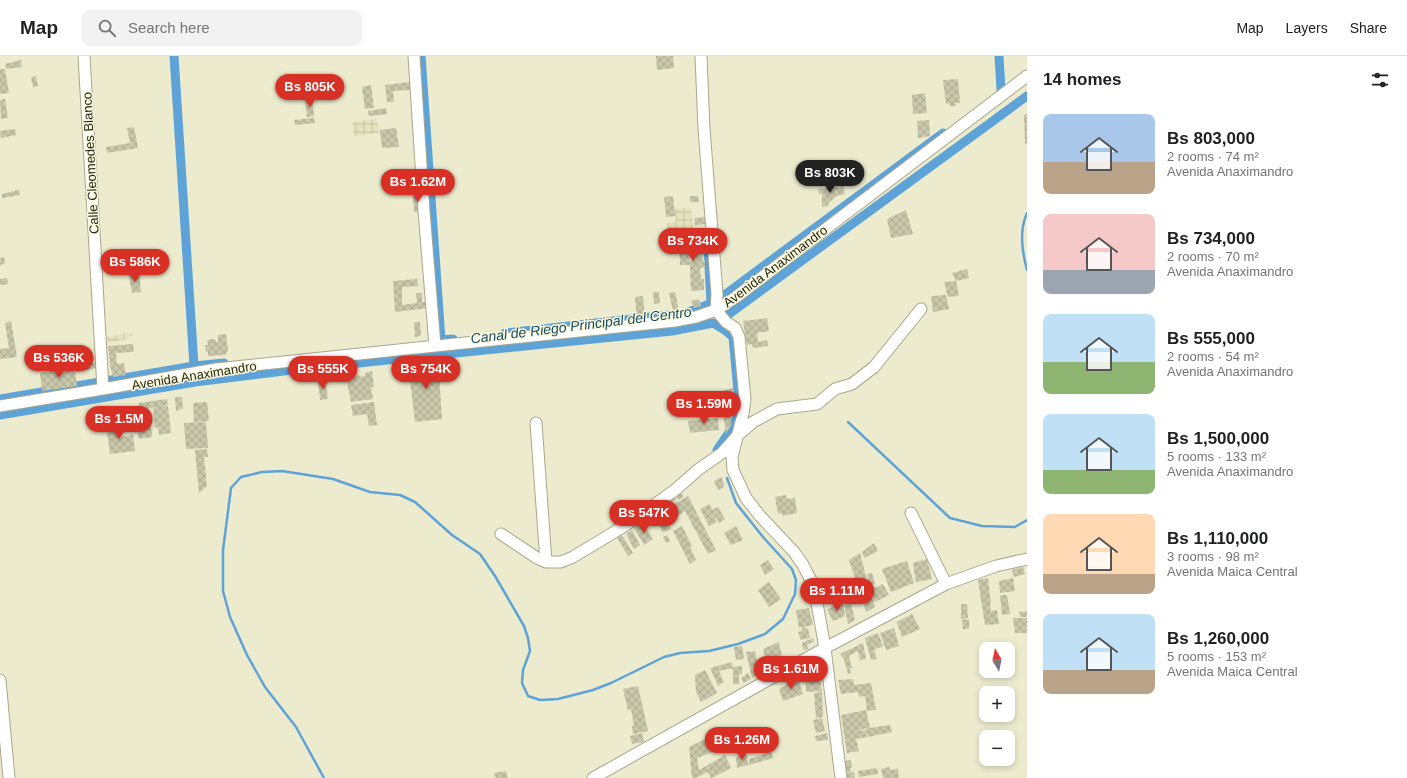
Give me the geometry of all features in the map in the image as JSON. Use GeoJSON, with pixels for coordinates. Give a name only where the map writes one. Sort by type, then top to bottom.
{"type":"FeatureCollection","features":[{"type":"Feature","properties":{"kind":"street","name":"Calle Cleomedes Blanco"},"geometry":{"type":"LineString","coordinates":[[84,56],[103,390]]}},
{"type":"Feature","properties":{"kind":"street"},"geometry":{"type":"LineString","coordinates":[[414,56],[424,211],[435,346]]}},
{"type":"Feature","properties":{"kind":"street"},"geometry":{"type":"LineString","coordinates":[[701,56],[705,136],[717,294],[716,310],[726,322],[735,328],[739,337],[745,399],[743,414],[732,457],[733,470],[746,498],[760,516],[785,541],[803,565],[814,586],[825,648],[840,778]]}},
{"type":"Feature","properties":{"kind":"street","name":"Avenida Anaximandro"},"geometry":{"type":"LineString","coordinates":[[0,406],[103,390],[216,369],[675,321],[696,317],[716,310],[736,297],[1027,76]]}},
{"type":"Feature","properties":{"kind":"street"},"geometry":{"type":"LineString","coordinates":[[501,534],[537,558],[546,562],[561,562],[573,557],[626,525],[675,490],[722,452],[753,422],[777,409],[817,404],[836,389],[852,384],[874,367],[921,309]]}},
{"type":"Feature","properties":{"kind":"street"},"geometry":{"type":"LineString","coordinates":[[536,423],[546,562]]}},
{"type":"Feature","properties":{"kind":"street"},"geometry":{"type":"LineString","coordinates":[[911,513],[946,584]]}},
{"type":"Feature","properties":{"kind":"street"},"geometry":{"type":"LineString","coordinates":[[593,778],[825,648],[946,584],[996,566],[1027,559]]}},
{"type":"Feature","properties":{"kind":"street"},"geometry":{"type":"LineString","coordinates":[[0,680],[9,778]]}},
{"type":"Feature","properties":{"kind":"shaded area"},"geometry":{"type":"Polygon","coordinates":[[[377,119],[379,133],[354,136],[352,122],[377,119]]]}},
{"type":"Feature","properties":{"kind":"shaded area"},"geometry":{"type":"Polygon","coordinates":[[[691,208],[693,229],[668,231],[667,223],[676,222],[674,209],[691,208]]]}},
{"type":"Feature","properties":{"kind":"shaded area"},"geometry":{"type":"Polygon","coordinates":[[[127,333],[128,335],[132,333],[133,336],[128,337],[129,339],[108,342],[107,337],[127,333]]]}},
{"type":"Feature","properties":{"kind":"building"},"geometry":{"type":"Polygon","coordinates":[[[656,56],[673,56],[674,68],[657,70],[656,56]]]}},
{"type":"Feature","properties":{"kind":"building"},"geometry":{"type":"Polygon","coordinates":[[[21,60],[22,67],[6,69],[5,64],[21,60]]]}},
{"type":"Feature","properties":{"kind":"building"},"geometry":{"type":"Polygon","coordinates":[[[0,69],[5,69],[9,93],[0,94],[0,69]]]}},
{"type":"Feature","properties":{"kind":"building"},"geometry":{"type":"Polygon","coordinates":[[[36,76],[38,86],[33,87],[31,77],[36,76]]]}},
{"type":"Feature","properties":{"kind":"building"},"geometry":{"type":"Polygon","coordinates":[[[958,79],[960,103],[955,103],[956,106],[950,106],[950,103],[946,104],[943,80],[958,79]]]}},
{"type":"Feature","properties":{"kind":"building"},"geometry":{"type":"Polygon","coordinates":[[[410,82],[410,90],[393,91],[394,102],[387,102],[385,85],[410,82]]]}},
{"type":"Feature","properties":{"kind":"building"},"geometry":{"type":"Polygon","coordinates":[[[371,85],[374,108],[365,109],[362,87],[371,85]]]}},
{"type":"Feature","properties":{"kind":"building"},"geometry":{"type":"Polygon","coordinates":[[[925,93],[927,113],[913,114],[912,95],[925,93]]]}},
{"type":"Feature","properties":{"kind":"building"},"geometry":{"type":"Polygon","coordinates":[[[5,99],[8,118],[1,119],[0,100],[5,99]]]}},
{"type":"Feature","properties":{"kind":"building"},"geometry":{"type":"Polygon","coordinates":[[[312,99],[314,116],[307,117],[305,100],[312,99]]]}},
{"type":"Feature","properties":{"kind":"building"},"geometry":{"type":"Polygon","coordinates":[[[386,108],[387,114],[369,116],[368,111],[386,108]]]}},
{"type":"Feature","properties":{"kind":"building"},"geometry":{"type":"Polygon","coordinates":[[[1027,114],[1027,144],[1025,144],[1024,115],[1027,114]]]}},
{"type":"Feature","properties":{"kind":"building"},"geometry":{"type":"Polygon","coordinates":[[[314,118],[315,123],[295,125],[294,120],[314,118]]]}},
{"type":"Feature","properties":{"kind":"building"},"geometry":{"type":"Polygon","coordinates":[[[929,120],[930,136],[918,138],[917,121],[929,120]]]}},
{"type":"Feature","properties":{"kind":"building"},"geometry":{"type":"Polygon","coordinates":[[[134,127],[138,148],[107,153],[106,147],[130,143],[127,128],[134,127]]]}},
{"type":"Feature","properties":{"kind":"building"},"geometry":{"type":"Polygon","coordinates":[[[396,128],[399,147],[382,148],[380,130],[396,128]]]}},
{"type":"Feature","properties":{"kind":"building"},"geometry":{"type":"Polygon","coordinates":[[[15,129],[16,135],[1,138],[0,131],[15,129]]]}},
{"type":"Feature","properties":{"kind":"building"},"geometry":{"type":"Polygon","coordinates":[[[843,186],[845,194],[836,196],[828,204],[828,206],[822,207],[822,194],[819,194],[818,189],[843,186]]]}},
{"type":"Feature","properties":{"kind":"building"},"geometry":{"type":"Polygon","coordinates":[[[19,190],[20,195],[2,198],[2,194],[19,190]]]}},
{"type":"Feature","properties":{"kind":"building"},"geometry":{"type":"Polygon","coordinates":[[[413,194],[421,194],[422,212],[414,212],[413,194]]]}},
{"type":"Feature","properties":{"kind":"building"},"geometry":{"type":"Polygon","coordinates":[[[673,196],[675,216],[666,217],[664,197],[673,196]]]}},
{"type":"Feature","properties":{"kind":"building"},"geometry":{"type":"Polygon","coordinates":[[[690,196],[698,196],[699,202],[690,202],[690,196]]]}},
{"type":"Feature","properties":{"kind":"building"},"geometry":{"type":"Polygon","coordinates":[[[906,210],[913,234],[891,238],[887,219],[906,210]]]}},
{"type":"Feature","properties":{"kind":"building"},"geometry":{"type":"Polygon","coordinates":[[[705,217],[705,224],[695,225],[694,218],[705,217]]]}},
{"type":"Feature","properties":{"kind":"building"},"geometry":{"type":"Polygon","coordinates":[[[700,232],[702,248],[695,248],[696,253],[702,253],[703,261],[705,260],[705,267],[700,268],[701,279],[704,279],[704,290],[691,291],[690,265],[680,265],[679,242],[688,241],[689,262],[692,261],[690,241],[695,241],[694,233],[700,232]]]}},
{"type":"Feature","properties":{"kind":"building"},"geometry":{"type":"Polygon","coordinates":[[[4,257],[5,264],[0,265],[0,258],[4,257]]]}},
{"type":"Feature","properties":{"kind":"building"},"geometry":{"type":"Polygon","coordinates":[[[967,269],[969,278],[956,281],[952,273],[967,269]]]}},
{"type":"Feature","properties":{"kind":"building"},"geometry":{"type":"Polygon","coordinates":[[[139,273],[141,292],[132,293],[129,275],[139,273]]]}},
{"type":"Feature","properties":{"kind":"building"},"geometry":{"type":"Polygon","coordinates":[[[7,278],[8,284],[0,285],[0,279],[7,278]]]}},
{"type":"Feature","properties":{"kind":"building"},"geometry":{"type":"Polygon","coordinates":[[[417,279],[418,286],[402,287],[402,305],[417,303],[416,293],[422,293],[422,302],[429,301],[429,308],[395,312],[393,281],[417,279]]]}},
{"type":"Feature","properties":{"kind":"building"},"geometry":{"type":"Polygon","coordinates":[[[956,281],[959,296],[948,297],[944,282],[956,281]]]}},
{"type":"Feature","properties":{"kind":"building"},"geometry":{"type":"Polygon","coordinates":[[[653,292],[659,292],[660,303],[654,304],[653,292]]]}},
{"type":"Feature","properties":{"kind":"building"},"geometry":{"type":"Polygon","coordinates":[[[675,292],[679,310],[673,311],[669,293],[675,292]]]}},
{"type":"Feature","properties":{"kind":"building"},"geometry":{"type":"Polygon","coordinates":[[[946,295],[949,309],[933,312],[931,296],[946,295]]]}},
{"type":"Feature","properties":{"kind":"building"},"geometry":{"type":"Polygon","coordinates":[[[643,296],[645,318],[637,319],[635,297],[643,296]]]}},
{"type":"Feature","properties":{"kind":"building"},"geometry":{"type":"Polygon","coordinates":[[[699,299],[701,306],[694,308],[691,301],[699,299]]]}},
{"type":"Feature","properties":{"kind":"building"},"geometry":{"type":"Polygon","coordinates":[[[767,318],[769,331],[757,333],[758,342],[767,340],[768,346],[753,348],[752,344],[747,345],[743,321],[767,318]]]}},
{"type":"Feature","properties":{"kind":"building"},"geometry":{"type":"Polygon","coordinates":[[[11,321],[17,357],[0,359],[0,349],[9,348],[5,323],[11,321]]]}},
{"type":"Feature","properties":{"kind":"building"},"geometry":{"type":"Polygon","coordinates":[[[414,322],[420,322],[421,336],[415,337],[414,322]]]}},
{"type":"Feature","properties":{"kind":"building"},"geometry":{"type":"Polygon","coordinates":[[[226,334],[228,351],[225,355],[208,356],[208,351],[206,352],[205,345],[208,345],[207,340],[215,339],[216,342],[218,342],[218,335],[226,334]]]}},
{"type":"Feature","properties":{"kind":"building"},"geometry":{"type":"Polygon","coordinates":[[[133,344],[134,352],[116,353],[117,364],[124,363],[126,375],[113,377],[108,346],[133,344]]]}},
{"type":"Feature","properties":{"kind":"building"},"geometry":{"type":"Polygon","coordinates":[[[438,359],[442,419],[415,422],[408,363],[438,359]]]}},
{"type":"Feature","properties":{"kind":"building"},"geometry":{"type":"Polygon","coordinates":[[[99,362],[101,367],[76,372],[75,366],[99,362]]]}},
{"type":"Feature","properties":{"kind":"building"},"geometry":{"type":"Polygon","coordinates":[[[74,366],[77,386],[42,391],[40,373],[74,366]]]}},
{"type":"Feature","properties":{"kind":"building"},"geometry":{"type":"Polygon","coordinates":[[[372,371],[374,387],[371,387],[373,399],[351,402],[346,377],[359,375],[360,377],[365,376],[365,373],[372,371]]]}},
{"type":"Feature","properties":{"kind":"building"},"geometry":{"type":"Polygon","coordinates":[[[325,379],[328,399],[320,400],[318,380],[325,379]]]}},
{"type":"Feature","properties":{"kind":"building"},"geometry":{"type":"Polygon","coordinates":[[[733,388],[735,399],[723,401],[721,391],[733,388]]]}},
{"type":"Feature","properties":{"kind":"building"},"geometry":{"type":"Polygon","coordinates":[[[720,391],[723,411],[723,406],[730,405],[731,425],[726,434],[723,413],[708,415],[707,408],[702,408],[703,415],[699,415],[696,395],[701,394],[702,401],[706,401],[705,393],[720,391]],[[715,399],[709,400],[711,407],[716,407],[715,399]]]}},
{"type":"Feature","properties":{"kind":"building"},"geometry":{"type":"Polygon","coordinates":[[[175,397],[182,397],[183,409],[176,411],[175,397]]]}},
{"type":"Feature","properties":{"kind":"building"},"geometry":{"type":"Polygon","coordinates":[[[167,399],[168,405],[159,406],[168,406],[171,433],[159,435],[158,427],[155,428],[153,407],[140,409],[139,403],[167,399]]]}},
{"type":"Feature","properties":{"kind":"building"},"geometry":{"type":"Polygon","coordinates":[[[207,402],[209,421],[194,422],[193,403],[207,402]]]}},
{"type":"Feature","properties":{"kind":"building"},"geometry":{"type":"Polygon","coordinates":[[[374,402],[377,425],[369,426],[367,414],[353,416],[351,405],[374,402]]]}},
{"type":"Feature","properties":{"kind":"building"},"geometry":{"type":"Polygon","coordinates":[[[718,418],[719,430],[690,433],[688,421],[718,418]]]}},
{"type":"Feature","properties":{"kind":"building"},"geometry":{"type":"Polygon","coordinates":[[[206,422],[208,448],[186,449],[184,423],[206,422]]]}},
{"type":"Feature","properties":{"kind":"building"},"geometry":{"type":"Polygon","coordinates":[[[119,423],[120,437],[133,435],[135,451],[110,454],[106,425],[119,423]]]}},
{"type":"Feature","properties":{"kind":"building"},"geometry":{"type":"Polygon","coordinates":[[[151,425],[152,437],[139,439],[137,427],[151,425]]]}},
{"type":"Feature","properties":{"kind":"building"},"geometry":{"type":"Polygon","coordinates":[[[207,449],[208,457],[204,457],[207,486],[199,493],[195,450],[207,449]]]}},
{"type":"Feature","properties":{"kind":"building"},"geometry":{"type":"Polygon","coordinates":[[[722,477],[724,487],[718,490],[714,481],[722,477]]]}},
{"type":"Feature","properties":{"kind":"building"},"geometry":{"type":"Polygon","coordinates":[[[678,490],[684,496],[679,500],[673,494],[678,490]]]}},
{"type":"Feature","properties":{"kind":"building"},"geometry":{"type":"Polygon","coordinates":[[[673,495],[676,500],[667,507],[666,506],[670,514],[667,517],[661,505],[673,495]]]}},
{"type":"Feature","properties":{"kind":"building"},"geometry":{"type":"Polygon","coordinates":[[[786,495],[787,499],[795,498],[797,513],[782,516],[782,513],[778,514],[775,497],[786,495]]]}},
{"type":"Feature","properties":{"kind":"building"},"geometry":{"type":"Polygon","coordinates":[[[688,496],[716,550],[708,554],[685,511],[675,518],[667,508],[678,501],[682,505],[679,501],[688,496]]]}},
{"type":"Feature","properties":{"kind":"building"},"geometry":{"type":"Polygon","coordinates":[[[710,504],[712,510],[718,507],[725,519],[719,523],[713,512],[717,522],[709,526],[700,509],[710,504]]]}},
{"type":"Feature","properties":{"kind":"building"},"geometry":{"type":"Polygon","coordinates":[[[660,505],[671,529],[663,533],[652,512],[660,505]]]}},
{"type":"Feature","properties":{"kind":"building"},"geometry":{"type":"Polygon","coordinates":[[[643,523],[653,539],[644,545],[634,528],[643,523]]]}},
{"type":"Feature","properties":{"kind":"building"},"geometry":{"type":"Polygon","coordinates":[[[682,526],[692,546],[690,547],[696,560],[690,564],[673,531],[682,526]]]}},
{"type":"Feature","properties":{"kind":"building"},"geometry":{"type":"Polygon","coordinates":[[[736,526],[743,540],[731,545],[724,533],[736,526]]]}},
{"type":"Feature","properties":{"kind":"building"},"geometry":{"type":"Polygon","coordinates":[[[632,530],[640,545],[634,549],[626,534],[632,530]]]}},
{"type":"Feature","properties":{"kind":"building"},"geometry":{"type":"Polygon","coordinates":[[[622,535],[633,553],[628,556],[617,538],[622,535]]]}},
{"type":"Feature","properties":{"kind":"building"},"geometry":{"type":"Polygon","coordinates":[[[667,535],[670,541],[666,543],[663,537],[667,535]]]}},
{"type":"Feature","properties":{"kind":"building"},"geometry":{"type":"Polygon","coordinates":[[[874,543],[878,551],[864,558],[862,552],[874,543]]]}},
{"type":"Feature","properties":{"kind":"building"},"geometry":{"type":"Polygon","coordinates":[[[860,553],[867,581],[858,587],[849,560],[860,553]]]}},
{"type":"Feature","properties":{"kind":"building"},"geometry":{"type":"Polygon","coordinates":[[[927,559],[932,579],[916,582],[913,563],[927,559]]]}},
{"type":"Feature","properties":{"kind":"building"},"geometry":{"type":"Polygon","coordinates":[[[768,560],[774,569],[765,575],[760,565],[768,560]]]}},
{"type":"Feature","properties":{"kind":"building"},"geometry":{"type":"Polygon","coordinates":[[[907,561],[914,583],[891,592],[882,569],[907,561]]]}},
{"type":"Feature","properties":{"kind":"building"},"geometry":{"type":"Polygon","coordinates":[[[1023,567],[1025,574],[1014,577],[1012,570],[1023,567]]]}},
{"type":"Feature","properties":{"kind":"building"},"geometry":{"type":"Polygon","coordinates":[[[872,573],[875,583],[870,585],[867,574],[872,573]]]}},
{"type":"Feature","properties":{"kind":"building"},"geometry":{"type":"Polygon","coordinates":[[[988,578],[991,611],[997,610],[999,624],[985,625],[978,580],[988,578]]]}},
{"type":"Feature","properties":{"kind":"building"},"geometry":{"type":"Polygon","coordinates":[[[1013,578],[1015,591],[1000,593],[999,581],[1013,578]]]}},
{"type":"Feature","properties":{"kind":"building"},"geometry":{"type":"Polygon","coordinates":[[[769,582],[781,599],[769,607],[758,590],[769,582]]]}},
{"type":"Feature","properties":{"kind":"building"},"geometry":{"type":"Polygon","coordinates":[[[883,584],[889,595],[875,602],[871,590],[883,584]]]}},
{"type":"Feature","properties":{"kind":"building"},"geometry":{"type":"Polygon","coordinates":[[[870,589],[875,607],[866,612],[861,594],[870,589]]]}},
{"type":"Feature","properties":{"kind":"building"},"geometry":{"type":"Polygon","coordinates":[[[1000,595],[1007,595],[1010,614],[1002,615],[1000,595]]]}},
{"type":"Feature","properties":{"kind":"building"},"geometry":{"type":"Polygon","coordinates":[[[843,603],[845,616],[833,621],[827,609],[843,603]]]}},
{"type":"Feature","properties":{"kind":"building"},"geometry":{"type":"Polygon","coordinates":[[[851,604],[855,620],[848,624],[844,605],[851,604]]]}},
{"type":"Feature","properties":{"kind":"building"},"geometry":{"type":"Polygon","coordinates":[[[961,604],[967,604],[968,618],[961,619],[961,604]]]}},
{"type":"Feature","properties":{"kind":"building"},"geometry":{"type":"Polygon","coordinates":[[[809,608],[813,625],[799,628],[796,610],[809,608]]]}},
{"type":"Feature","properties":{"kind":"building"},"geometry":{"type":"Polygon","coordinates":[[[1027,611],[1027,617],[1020,617],[1019,612],[1027,611]]]}},
{"type":"Feature","properties":{"kind":"building"},"geometry":{"type":"Polygon","coordinates":[[[912,614],[920,629],[902,637],[897,622],[912,614]]]}},
{"type":"Feature","properties":{"kind":"building"},"geometry":{"type":"Polygon","coordinates":[[[1013,618],[1027,618],[1027,633],[1015,633],[1013,618]]]}},
{"type":"Feature","properties":{"kind":"building"},"geometry":{"type":"Polygon","coordinates":[[[969,619],[969,629],[963,629],[962,620],[969,619]]]}},
{"type":"Feature","properties":{"kind":"building"},"geometry":{"type":"Polygon","coordinates":[[[804,627],[805,629],[808,628],[810,638],[801,640],[798,632],[802,631],[802,628],[804,627]]]}},
{"type":"Feature","properties":{"kind":"building"},"geometry":{"type":"Polygon","coordinates":[[[894,628],[899,646],[886,650],[880,633],[894,628]]]}},
{"type":"Feature","properties":{"kind":"building"},"geometry":{"type":"Polygon","coordinates":[[[878,633],[883,646],[874,650],[877,659],[871,660],[865,638],[878,633]]]}},
{"type":"Feature","properties":{"kind":"building"},"geometry":{"type":"Polygon","coordinates":[[[813,638],[814,642],[807,645],[808,649],[803,650],[802,643],[813,638]]]}},
{"type":"Feature","properties":{"kind":"building"},"geometry":{"type":"Polygon","coordinates":[[[779,642],[782,657],[767,665],[763,649],[779,642]]]}},
{"type":"Feature","properties":{"kind":"building"},"geometry":{"type":"Polygon","coordinates":[[[863,643],[866,659],[860,660],[858,651],[849,656],[852,668],[850,668],[851,673],[848,674],[844,659],[840,654],[863,643]]]}},
{"type":"Feature","properties":{"kind":"building"},"geometry":{"type":"Polygon","coordinates":[[[742,646],[744,659],[736,660],[734,647],[742,646]]]}},
{"type":"Feature","properties":{"kind":"building"},"geometry":{"type":"Polygon","coordinates":[[[755,651],[759,674],[752,678],[746,652],[755,651]]]}},
{"type":"Feature","properties":{"kind":"building"},"geometry":{"type":"Polygon","coordinates":[[[732,662],[732,667],[742,666],[742,674],[739,674],[739,684],[733,684],[733,668],[719,671],[724,682],[718,686],[710,668],[732,662]]]}},
{"type":"Feature","properties":{"kind":"building"},"geometry":{"type":"Polygon","coordinates":[[[705,670],[717,693],[701,702],[696,692],[695,675],[705,670]]]}},
{"type":"Feature","properties":{"kind":"building"},"geometry":{"type":"Polygon","coordinates":[[[748,673],[751,679],[744,683],[741,678],[748,673]]]}},
{"type":"Feature","properties":{"kind":"building"},"geometry":{"type":"Polygon","coordinates":[[[805,673],[819,673],[822,691],[806,692],[805,673]]]}},
{"type":"Feature","properties":{"kind":"building"},"geometry":{"type":"Polygon","coordinates":[[[798,678],[803,694],[783,701],[779,689],[798,678]]]}},
{"type":"Feature","properties":{"kind":"building"},"geometry":{"type":"Polygon","coordinates":[[[853,679],[854,685],[871,683],[876,710],[867,711],[865,696],[859,697],[858,692],[841,694],[838,680],[853,679]]]}},
{"type":"Feature","properties":{"kind":"building"},"geometry":{"type":"Polygon","coordinates":[[[638,686],[648,731],[633,734],[632,726],[634,726],[631,709],[628,710],[623,689],[638,686]]]}},
{"type":"Feature","properties":{"kind":"building"},"geometry":{"type":"Polygon","coordinates":[[[822,692],[823,717],[816,718],[814,693],[822,692]]]}},
{"type":"Feature","properties":{"kind":"building"},"geometry":{"type":"Polygon","coordinates":[[[866,710],[870,728],[890,725],[892,732],[868,737],[866,728],[857,731],[866,730],[867,737],[856,739],[859,751],[847,753],[841,715],[866,710]]]}},
{"type":"Feature","properties":{"kind":"building"},"geometry":{"type":"Polygon","coordinates":[[[822,718],[825,731],[816,733],[813,720],[822,718]]]}},
{"type":"Feature","properties":{"kind":"building"},"geometry":{"type":"Polygon","coordinates":[[[734,728],[736,742],[726,743],[725,730],[734,728]]]}},
{"type":"Feature","properties":{"kind":"building"},"geometry":{"type":"Polygon","coordinates":[[[642,733],[644,742],[632,744],[630,736],[642,733]]]}},
{"type":"Feature","properties":{"kind":"building"},"geometry":{"type":"Polygon","coordinates":[[[717,733],[723,748],[697,758],[699,770],[725,755],[731,768],[712,778],[708,772],[696,778],[692,778],[689,747],[717,733]]]}},
{"type":"Feature","properties":{"kind":"building"},"geometry":{"type":"Polygon","coordinates":[[[827,733],[828,740],[816,741],[815,736],[827,733]]]}},
{"type":"Feature","properties":{"kind":"building"},"geometry":{"type":"Polygon","coordinates":[[[770,737],[773,743],[750,753],[747,746],[770,737]]]}},
{"type":"Feature","properties":{"kind":"building"},"geometry":{"type":"Polygon","coordinates":[[[771,752],[773,758],[749,765],[749,759],[771,752]]]}},
{"type":"Feature","properties":{"kind":"building"},"geometry":{"type":"Polygon","coordinates":[[[747,755],[748,765],[737,768],[736,757],[747,755]]]}},
{"type":"Feature","properties":{"kind":"building"},"geometry":{"type":"Polygon","coordinates":[[[851,760],[851,772],[845,773],[844,761],[851,760]]]}},
{"type":"Feature","properties":{"kind":"building"},"geometry":{"type":"Polygon","coordinates":[[[889,767],[890,770],[898,769],[899,778],[883,778],[881,769],[889,767]]]}},
{"type":"Feature","properties":{"kind":"building"},"geometry":{"type":"Polygon","coordinates":[[[877,768],[878,774],[859,777],[858,771],[877,768]]]}},
{"type":"Feature","properties":{"kind":"building"},"geometry":{"type":"Polygon","coordinates":[[[506,771],[508,778],[496,778],[494,773],[506,771]]]}},
{"type":"Feature","properties":{"kind":"building"},"geometry":{"type":"Polygon","coordinates":[[[854,772],[855,778],[844,778],[843,774],[854,772]]]}},
{"type":"Feature","properties":{"kind":"waterway"},"geometry":{"type":"LineString","coordinates":[[174,56],[194,366]]}},
{"type":"Feature","properties":{"kind":"waterway"},"geometry":{"type":"LineString","coordinates":[[421,56],[441,340],[453,339]]}},
{"type":"Feature","properties":{"kind":"waterway"},"geometry":{"type":"LineString","coordinates":[[999,56],[1001,90]]}},
{"type":"Feature","properties":{"kind":"waterway","name":"Canal de Riego Principal del Centro"},"geometry":{"type":"LineString","coordinates":[[729,314],[1027,96]]}},
{"type":"Feature","properties":{"kind":"waterway"},"geometry":{"type":"LineString","coordinates":[[723,296],[943,133]]}},
{"type":"Feature","properties":{"kind":"waterway"},"geometry":{"type":"LineString","coordinates":[[1027,213],[1024,220],[1022,234],[1027,270]]}},
{"type":"Feature","properties":{"kind":"waterway"},"geometry":{"type":"LineString","coordinates":[[708,247],[711,303]]}},
{"type":"Feature","properties":{"kind":"waterway"},"geometry":{"type":"LineString","coordinates":[[505,333],[686,313],[712,303]]}},
{"type":"Feature","properties":{"kind":"waterway","name":"Canal de Riego Principal del Centro"},"geometry":{"type":"LineString","coordinates":[[0,415],[195,382],[300,369],[672,331],[713,323],[733,337],[740,413],[717,450]]}},
{"type":"Feature","properties":{"kind":"waterway"},"geometry":{"type":"LineString","coordinates":[[0,399],[194,366],[224,363]]}},
{"type":"Feature","properties":{"kind":"waterway"},"geometry":{"type":"LineString","coordinates":[[848,422],[950,518],[982,526],[1015,527],[1027,520]]}},
{"type":"Feature","properties":{"kind":"waterway"},"geometry":{"type":"LineString","coordinates":[[324,778],[296,727],[265,687],[247,655],[230,617],[223,591],[223,550],[231,488],[241,477],[262,472],[282,471],[333,479],[370,492],[400,495],[415,502],[452,535],[480,554],[495,576],[524,626],[528,638],[530,651],[523,670],[522,683],[528,696],[540,700],[558,699],[593,690],[611,683],[664,657],[680,653],[709,651],[738,644],[765,634],[783,619],[795,594],[796,580],[792,569],[763,537],[736,503],[727,478]]}}]}
